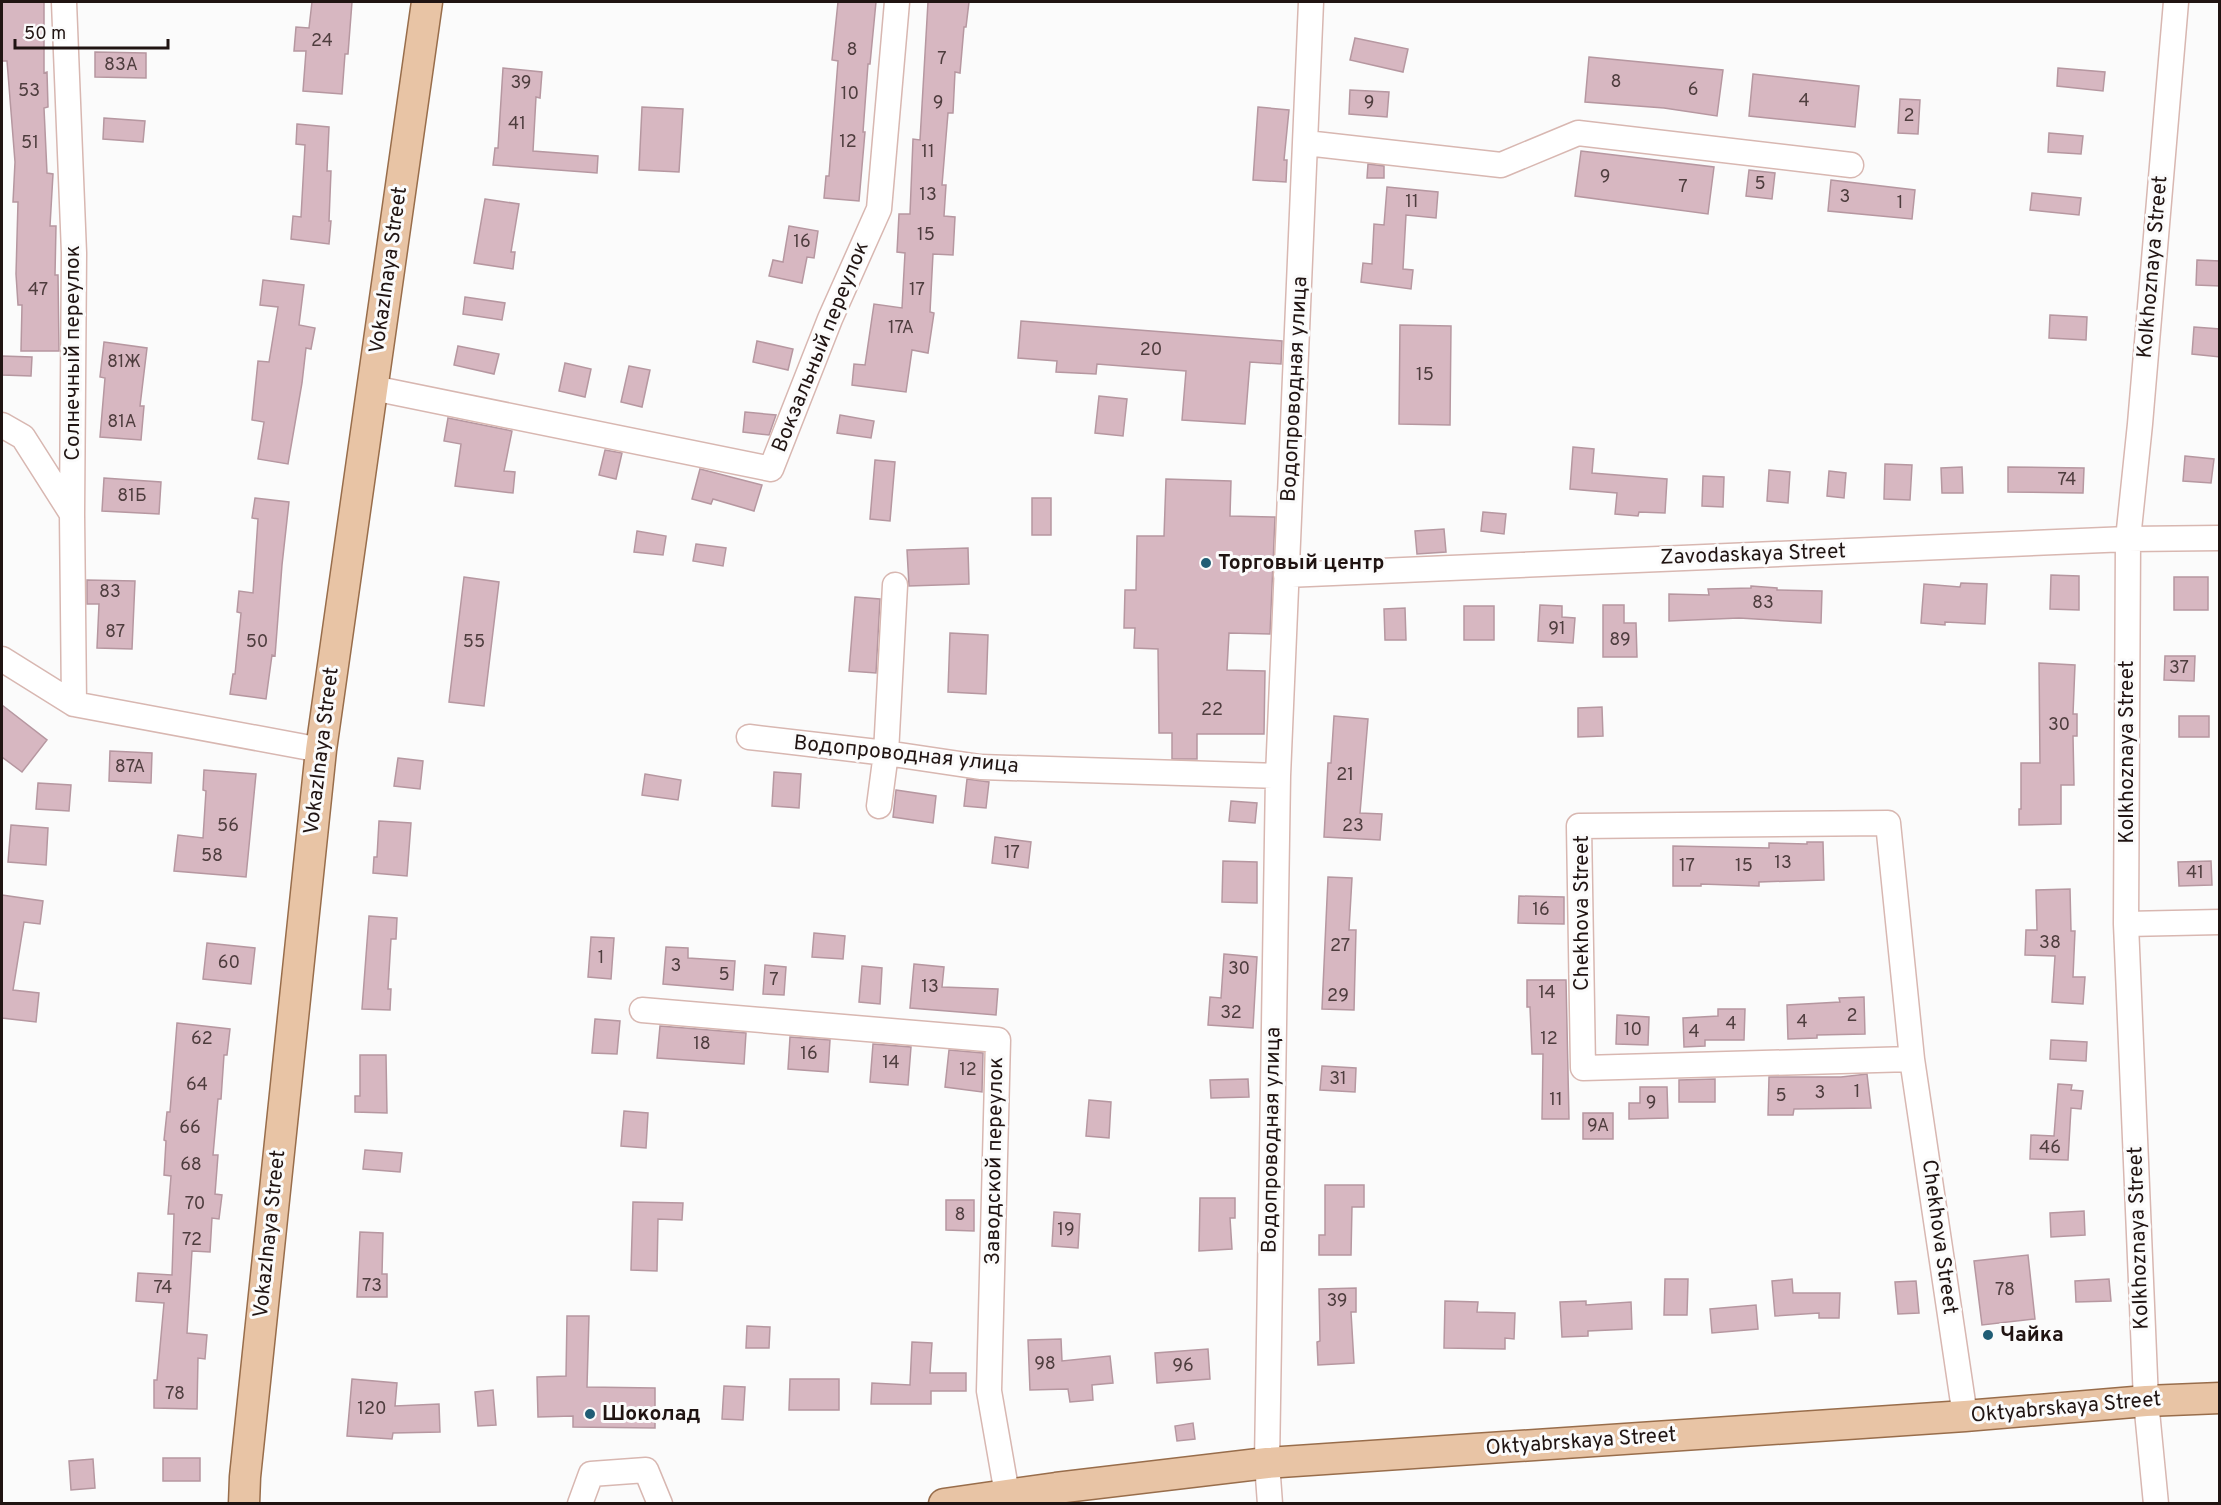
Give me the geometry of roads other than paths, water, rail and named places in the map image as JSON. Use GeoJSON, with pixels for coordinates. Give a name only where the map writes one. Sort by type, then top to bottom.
{"type":"FeatureCollection","features":[{"type":"Feature","properties":{"kind":"main road","name":"Vokazlnaya Street"},"geometry":{"type":"LineString","coordinates":[[244,1503],[321,750],[427,2]]}},
{"type":"Feature","properties":{"kind":"main road","name":"Oktyabrskaya Street"},"geometry":{"type":"LineString","coordinates":[[944,1503],[1267,1463],[1965,1416],[2146,1401],[2220,1398]]}},
{"type":"Feature","properties":{"kind":"street","name":"Солнечный переулок"},"geometry":{"type":"LineString","coordinates":[[64,2],[74,253],[72,514],[74,704]]}},
{"type":"Feature","properties":{"kind":"street","name":"Вокзальный переулок"},"geometry":{"type":"LineString","coordinates":[[373,388],[771,469],[830,319],[879,209],[897,2]]}},
{"type":"Feature","properties":{"kind":"street","name":"Водопроводная улица"},"geometry":{"type":"LineString","coordinates":[[1270,1503],[1267,1463],[1278,776],[1311,2]]}},
{"type":"Feature","properties":{"kind":"street","name":"Kolkhoznaya Street"},"geometry":{"type":"LineString","coordinates":[[2156,1503],[2146,1401],[2126,924],[2128,539],[2176,2]]}},
{"type":"Feature","properties":{"kind":"street"},"geometry":{"type":"LineString","coordinates":[[1306,143],[1501,165],[1578,133],[1851,165]]}},
{"type":"Feature","properties":{"kind":"street"},"geometry":{"type":"LineString","coordinates":[[2,425],[23,436],[72,514]]}},
{"type":"Feature","properties":{"kind":"street","name":"Zavodaskaya Street"},"geometry":{"type":"LineString","coordinates":[[1286,575],[2128,539],[2220,538]]}},
{"type":"Feature","properties":{"kind":"street"},"geometry":{"type":"LineString","coordinates":[[879,806],[886,753],[895,585]]}},
{"type":"Feature","properties":{"kind":"street"},"geometry":{"type":"LineString","coordinates":[[2,660],[74,704],[321,750]]}},
{"type":"Feature","properties":{"kind":"street","name":"Водопроводная улица"},"geometry":{"type":"LineString","coordinates":[[749,737],[980,767],[1278,776]]}},
{"type":"Feature","properties":{"kind":"street","name":"Chekhova Street"},"geometry":{"type":"LineString","coordinates":[[1912,1059],[1582,1068],[1579,826],[1888,823],[1912,1059],[1965,1416]]}},
{"type":"Feature","properties":{"kind":"street"},"geometry":{"type":"LineString","coordinates":[[2126,924],[2220,922]]}},
{"type":"Feature","properties":{"kind":"street","name":"Заводской переулок"},"geometry":{"type":"LineString","coordinates":[[642,1010],[998,1040],[989,1391],[1007,1494]]}},
{"type":"Feature","properties":{"kind":"street"},"geometry":{"type":"LineString","coordinates":[[580,1503],[591,1473],[646,1470],[660,1503]]}},
{"type":"Feature","properties":{"kind":"place","name":"Торговый центр"},"geometry":{"type":"Point","coordinates":[1206,563]}},
{"type":"Feature","properties":{"kind":"place","name":"Чайка"},"geometry":{"type":"Point","coordinates":[1988,1335]}},
{"type":"Feature","properties":{"kind":"place","name":"Шоколад"},"geometry":{"type":"Point","coordinates":[590,1414]}}]}
